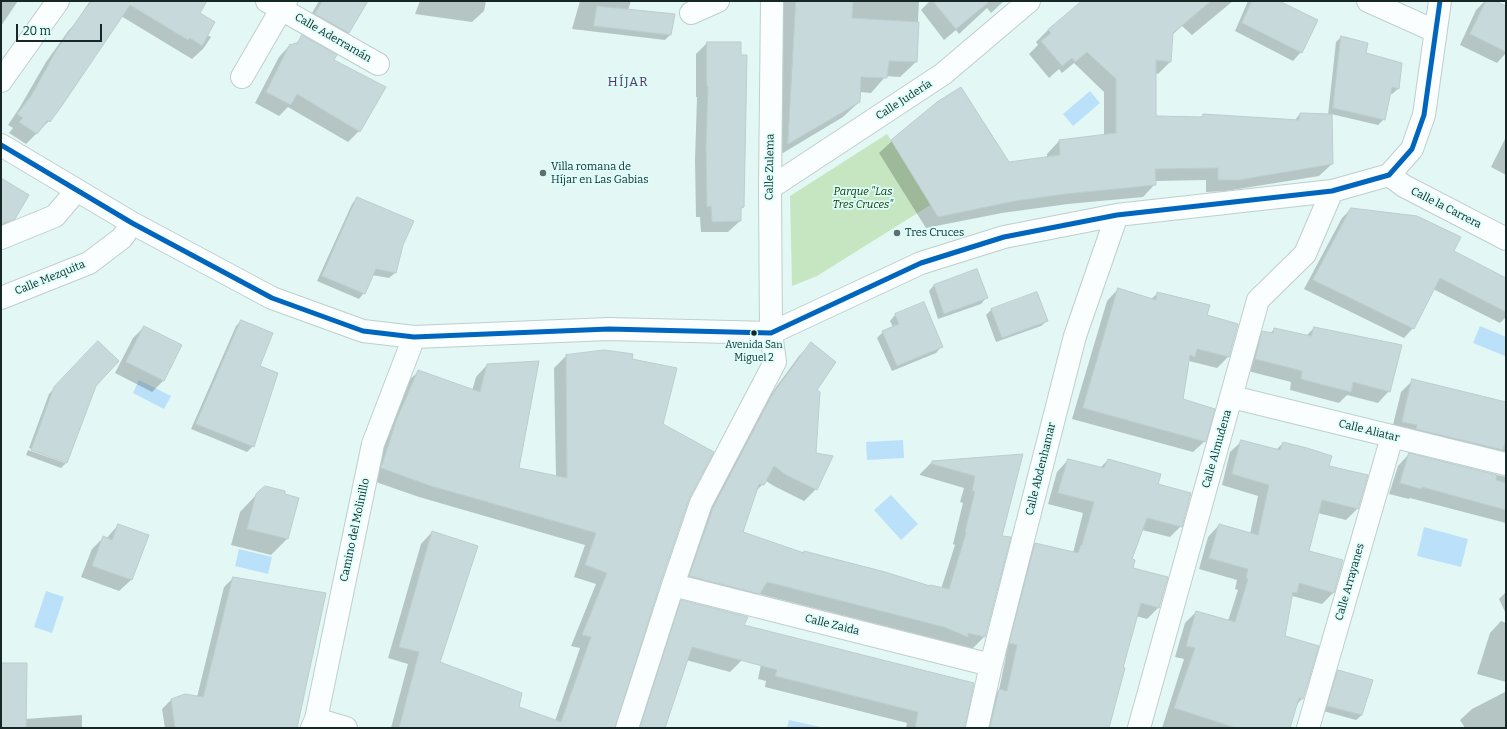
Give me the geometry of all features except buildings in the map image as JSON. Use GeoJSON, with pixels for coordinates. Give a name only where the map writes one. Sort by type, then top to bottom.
{"type":"FeatureCollection","features":[{"type":"Feature","properties":{"kind":"street"},"geometry":{"type":"LineString","coordinates":[[1,81],[58,1]]}},
{"type":"Feature","properties":{"kind":"street"},"geometry":{"type":"LineString","coordinates":[[691,12],[718,1]]}},
{"type":"Feature","properties":{"kind":"street","name":"Calle Zulema"},"geometry":{"type":"LineString","coordinates":[[627,728],[701,504],[775,362],[771,333],[770,188],[772,1]]}},
{"type":"Feature","properties":{"kind":"street","name":"Calle Judería"},"geometry":{"type":"LineString","coordinates":[[770,188],[943,74],[1029,1]]}},
{"type":"Feature","properties":{"kind":"street"},"geometry":{"type":"LineString","coordinates":[[1368,1],[1435,31]]}},
{"type":"Feature","properties":{"kind":"street"},"geometry":{"type":"LineString","coordinates":[[1,145],[132,223],[272,298],[362,331],[414,336],[609,329],[771,333],[921,263],[1004,237],[1118,215],[1332,191],[1388,175],[1412,149],[1424,115],[1440,1]]}},
{"type":"Feature","properties":{"kind":"street"},"geometry":{"type":"LineString","coordinates":[[242,77],[278,4]]}},
{"type":"Feature","properties":{"kind":"street","name":"Calle Aderramán"},"geometry":{"type":"LineString","coordinates":[[278,4],[378,64]]}},
{"type":"Feature","properties":{"kind":"street","name":"Calle la Carrera"},"geometry":{"type":"LineString","coordinates":[[1388,175],[1404,186],[1506,239]]}},
{"type":"Feature","properties":{"kind":"street"},"geometry":{"type":"LineString","coordinates":[[1,238],[55,216],[78,190]]}},
{"type":"Feature","properties":{"kind":"street","name":"Calle Almudena"},"geometry":{"type":"LineString","coordinates":[[1139,728],[1258,300],[1305,254],[1332,191]]}},
{"type":"Feature","properties":{"kind":"street","name":"Calle Abdenhamar"},"geometry":{"type":"LineString","coordinates":[[977,728],[991,665],[1074,336],[1118,215]]}},
{"type":"Feature","properties":{"kind":"street","name":"Calle Mezquita"},"geometry":{"type":"LineString","coordinates":[[1,298],[89,263],[122,238],[132,223]]}},
{"type":"Feature","properties":{"kind":"street","name":"Camino del Molinillo"},"geometry":{"type":"LineString","coordinates":[[314,724],[373,444],[414,336]]}},
{"type":"Feature","properties":{"kind":"street","name":"Calle Aliatar"},"geometry":{"type":"LineString","coordinates":[[1232,397],[1506,464]]}},
{"type":"Feature","properties":{"kind":"street","name":"Calle Arrayanes"},"geometry":{"type":"LineString","coordinates":[[1308,728],[1392,437]]}},
{"type":"Feature","properties":{"kind":"street","name":"Calle Zaida"},"geometry":{"type":"LineString","coordinates":[[673,585],[991,665]]}},
{"type":"Feature","properties":{"kind":"street"},"geometry":{"type":"LineString","coordinates":[[314,724],[346,728]]}},
{"type":"Feature","properties":{"kind":"green space","name":"Parque \"Las Tres Cruces\""},"geometry":{"type":"Polygon","coordinates":[[[887,134],[932,204],[817,276],[792,286],[790,196],[887,134]]]}},
{"type":"Feature","properties":{"kind":"water"},"geometry":{"type":"Polygon","coordinates":[[[1090,91],[1100,103],[1073,126],[1063,114],[1090,91]]]}},
{"type":"Feature","properties":{"kind":"water"},"geometry":{"type":"Polygon","coordinates":[[[1480,326],[1506,337],[1505,356],[1473,343],[1480,326]]]}},
{"type":"Feature","properties":{"kind":"water"},"geometry":{"type":"Polygon","coordinates":[[[139,380],[171,396],[164,409],[133,393],[139,380]]]}},
{"type":"Feature","properties":{"kind":"water"},"geometry":{"type":"Polygon","coordinates":[[[903,440],[904,458],[867,460],[866,442],[903,440]]]}},
{"type":"Feature","properties":{"kind":"water"},"geometry":{"type":"Polygon","coordinates":[[[891,495],[918,524],[901,540],[874,510],[891,495]]]}},
{"type":"Feature","properties":{"kind":"water"},"geometry":{"type":"Polygon","coordinates":[[[1424,527],[1468,539],[1461,567],[1417,556],[1424,527]]]}},
{"type":"Feature","properties":{"kind":"water"},"geometry":{"type":"Polygon","coordinates":[[[239,549],[272,557],[268,574],[235,566],[239,549]]]}},
{"type":"Feature","properties":{"kind":"water"},"geometry":{"type":"Polygon","coordinates":[[[46,591],[64,597],[52,633],[34,627],[46,591]]]}},
{"type":"Feature","properties":{"kind":"water"},"geometry":{"type":"Polygon","coordinates":[[[789,720],[825,728],[787,728],[789,720]]]}},
{"type":"Feature","properties":{"kind":"transit line"},"geometry":{"type":"LineString","coordinates":[[1,145],[132,223],[272,298],[363,331],[414,337],[609,329],[771,333],[921,263],[1004,237],[1117,215],[1332,191],[1389,175],[1412,149],[1424,115],[1440,1]]}},
{"type":"Feature","properties":{"kind":"place","name":"Villa romana de Híjar en Las Gabias"},"geometry":{"type":"Point","coordinates":[543,173]}},
{"type":"Feature","properties":{"kind":"place","name":"Tres Cruces"},"geometry":{"type":"Point","coordinates":[897,233]}},
{"type":"Feature","properties":{"kind":"place","name":"Avenida San Miguel 2"},"geometry":{"type":"Point","coordinates":[754,333]}},
{"type":"Feature","properties":{"kind":"district","name":"HÍJAR"},"geometry":{"type":"Point","coordinates":[628,82]}}]}
